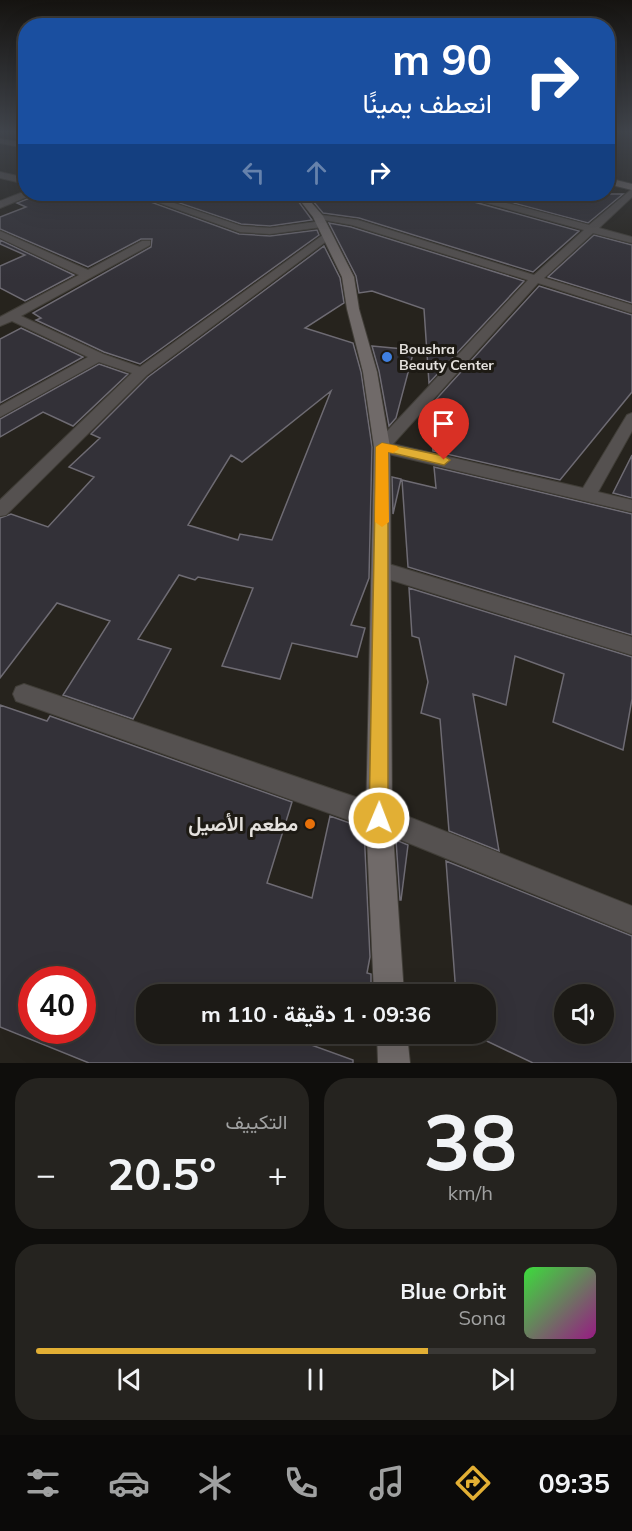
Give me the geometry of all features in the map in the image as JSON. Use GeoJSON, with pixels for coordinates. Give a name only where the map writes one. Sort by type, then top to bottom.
{"type":"FeatureCollection","features":[{"type":"Feature","properties":{"kind":"street"},"geometry":{"type":"LineString","coordinates":[[615,183],[632,187]]}},
{"type":"Feature","properties":{"kind":"street"},"geometry":{"type":"LineString","coordinates":[[382,447],[536,279],[632,192]]}},
{"type":"Feature","properties":{"kind":"street"},"geometry":{"type":"LineString","coordinates":[[0,205],[18,197]]}},
{"type":"Feature","properties":{"kind":"street"},"geometry":{"type":"LineString","coordinates":[[160,201],[240,229],[270,231],[354,222],[632,309]]}},
{"type":"Feature","properties":{"kind":"street"},"geometry":{"type":"LineString","coordinates":[[304,201],[322,226],[348,277],[352,309],[370,372],[382,447],[379,818],[388,984]]}},
{"type":"Feature","properties":{"kind":"street"},"geometry":{"type":"LineString","coordinates":[[490,201],[632,240]]}},
{"type":"Feature","properties":{"kind":"street"},"geometry":{"type":"LineString","coordinates":[[0,510],[142,372],[322,226]]}},
{"type":"Feature","properties":{"kind":"street"},"geometry":{"type":"LineString","coordinates":[[0,234],[89,275]]}},
{"type":"Feature","properties":{"kind":"street"},"geometry":{"type":"LineString","coordinates":[[6,319],[146,243]]}},
{"type":"Feature","properties":{"kind":"street"},"geometry":{"type":"LineString","coordinates":[[6,319],[98,357],[142,372]]}},
{"type":"Feature","properties":{"kind":"street"},"geometry":{"type":"LineString","coordinates":[[0,412],[98,357]]}},
{"type":"Feature","properties":{"kind":"street"},"geometry":{"type":"LineString","coordinates":[[588,494],[632,418]]}},
{"type":"Feature","properties":{"kind":"street"},"geometry":{"type":"LineString","coordinates":[[382,447],[632,506]]}},
{"type":"Feature","properties":{"kind":"street"},"geometry":{"type":"LineString","coordinates":[[382,570],[632,646]]}},
{"type":"Feature","properties":{"kind":"street"},"geometry":{"type":"LineString","coordinates":[[24,694],[379,818],[632,920]]}},
{"type":"Feature","properties":{"kind":"street"},"geometry":{"type":"LineString","coordinates":[[393,1044],[394,1063]]}},
{"type":"Feature","properties":{"kind":"building"},"geometry":{"type":"Polygon","coordinates":[[[615,194],[623,194],[615,201],[615,194]]]}},
{"type":"Feature","properties":{"kind":"building"},"geometry":{"type":"Polygon","coordinates":[[[22,201],[148,201],[239,234],[270,236],[317,230],[319,235],[140,364],[104,352],[36,320],[41,318],[33,313],[151,247],[152,239],[141,239],[88,267],[0,229],[0,217],[26,207],[17,203],[22,201]]]}},
{"type":"Feature","properties":{"kind":"building"},"geometry":{"type":"Polygon","coordinates":[[[174,201],[298,201],[312,220],[270,226],[241,224],[174,201]]]}},
{"type":"Feature","properties":{"kind":"building"},"geometry":{"type":"Polygon","coordinates":[[[313,201],[471,201],[579,231],[533,272],[359,218],[323,213],[313,201]]]}},
{"type":"Feature","properties":{"kind":"building"},"geometry":{"type":"Polygon","coordinates":[[[506,201],[615,201],[588,223],[506,201]]]}},
{"type":"Feature","properties":{"kind":"building"},"geometry":{"type":"Polygon","coordinates":[[[329,223],[351,227],[524,281],[429,383],[424,309],[372,291],[359,293],[356,276],[329,223]]]}},
{"type":"Feature","properties":{"kind":"building"},"geometry":{"type":"Polygon","coordinates":[[[594,235],[632,245],[632,303],[548,277],[594,235]]]}},
{"type":"Feature","properties":{"kind":"building"},"geometry":{"type":"Polygon","coordinates":[[[0,240],[74,275],[25,301],[0,288],[0,266],[25,255],[0,244],[0,240]]]}},
{"type":"Feature","properties":{"kind":"building"},"geometry":{"type":"Polygon","coordinates":[[[324,246],[340,278],[344,303],[305,328],[353,343],[361,372],[372,447],[369,578],[351,625],[365,628],[357,657],[292,643],[280,679],[222,666],[253,588],[198,577],[195,580],[179,575],[138,639],[171,649],[133,719],[63,695],[110,621],[57,603],[0,678],[0,518],[11,514],[48,527],[94,477],[69,467],[100,438],[91,434],[148,377],[324,246]],[[331,391],[242,462],[231,455],[188,525],[238,540],[240,534],[272,540],[331,391]]]}},
{"type":"Feature","properties":{"kind":"building"},"geometry":{"type":"Polygon","coordinates":[[[539,286],[632,315],[632,392],[560,480],[433,451],[430,406],[539,286]]]}},
{"type":"Feature","properties":{"kind":"building"},"geometry":{"type":"Polygon","coordinates":[[[21,328],[83,357],[0,403],[0,339],[21,328]]]}},
{"type":"Feature","properties":{"kind":"building"},"geometry":{"type":"Polygon","coordinates":[[[372,346],[414,350],[396,418],[389,426],[379,371],[372,346]]]}},
{"type":"Feature","properties":{"kind":"building"},"geometry":{"type":"Polygon","coordinates":[[[99,364],[128,374],[73,426],[43,412],[0,437],[0,419],[99,364]]]}},
{"type":"Feature","properties":{"kind":"building"},"geometry":{"type":"Polygon","coordinates":[[[632,455],[632,498],[613,493],[632,455]]]}},
{"type":"Feature","properties":{"kind":"building"},"geometry":{"type":"Polygon","coordinates":[[[434,467],[632,514],[632,635],[408,567],[402,480],[436,488],[434,467]]]}},
{"type":"Feature","properties":{"kind":"building"},"geometry":{"type":"Polygon","coordinates":[[[392,477],[401,479],[393,514],[392,477]]]}},
{"type":"Feature","properties":{"kind":"building"},"geometry":{"type":"Polygon","coordinates":[[[409,588],[632,657],[632,699],[623,750],[553,722],[564,674],[515,656],[506,705],[473,694],[499,851],[449,831],[440,719],[421,713],[428,682],[419,638],[412,636],[409,588]]]}},
{"type":"Feature","properties":{"kind":"building"},"geometry":{"type":"Polygon","coordinates":[[[0,705],[47,721],[50,716],[292,802],[267,883],[312,898],[330,816],[364,828],[370,957],[367,973],[371,974],[371,984],[136,984],[136,1044],[309,1044],[353,1060],[353,1063],[89,1063],[42,1044],[96,1044],[96,966],[18,966],[18,1034],[0,1027],[0,705]]]}},
{"type":"Feature","properties":{"kind":"building"},"geometry":{"type":"Polygon","coordinates":[[[396,840],[408,845],[401,900],[400,900],[396,840]]]}},
{"type":"Feature","properties":{"kind":"building"},"geometry":{"type":"Polygon","coordinates":[[[446,861],[632,936],[632,1063],[533,1063],[493,1044],[496,1044],[496,984],[455,984],[446,861]]]}},
{"type":"Feature","properties":{"kind":"slow traffic"},"geometry":{"type":"LineString","coordinates":[[382,522],[382,447],[393,449]]}},
{"type":"Feature","properties":{"kind":"place","name":"Boushra Beauty Center"},"geometry":{"type":"Point","coordinates":[387,357]}},
{"type":"Feature","properties":{"kind":"place","name":"مطعم الأصيل"},"geometry":{"type":"Point","coordinates":[310,824]}},
{"type":"Feature","properties":{"kind":"route"},"geometry":{"type":"LineString","coordinates":[[379,818],[382,447],[444,460]]}}]}
